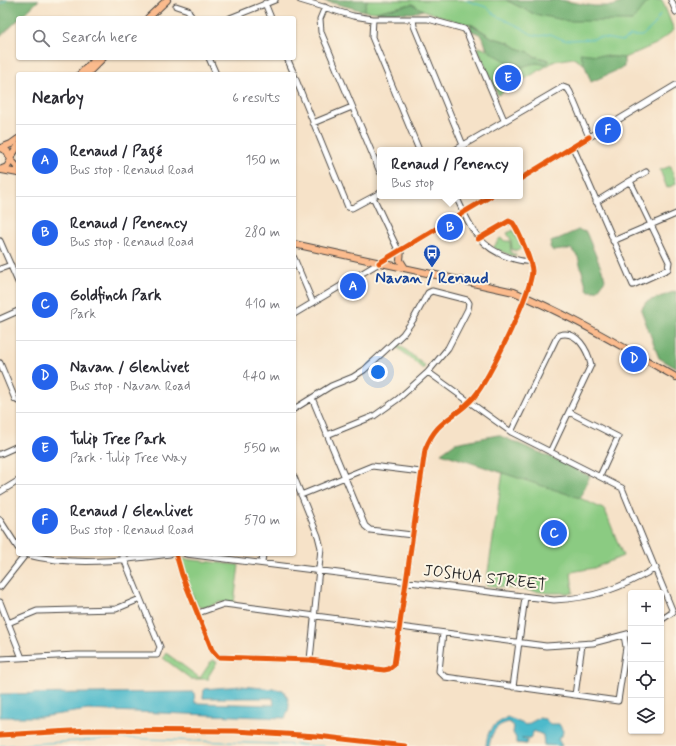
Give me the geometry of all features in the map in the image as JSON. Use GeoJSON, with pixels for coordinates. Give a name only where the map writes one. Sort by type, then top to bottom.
{"type":"FeatureCollection","features":[{"type":"Feature","properties":{"kind":"main road"},"geometry":{"type":"LineString","coordinates":[[150,16],[167,0]]}},
{"type":"Feature","properties":{"kind":"main road"},"geometry":{"type":"LineString","coordinates":[[147,16],[156,10]]}},
{"type":"Feature","properties":{"kind":"main road"},"geometry":{"type":"LineString","coordinates":[[82,72],[94,60]]}},
{"type":"Feature","properties":{"kind":"main road"},"geometry":{"type":"LineString","coordinates":[[89,72],[101,60]]}},
{"type":"Feature","properties":{"kind":"main road"},"geometry":{"type":"LineString","coordinates":[[0,148],[16,140]]}},
{"type":"Feature","properties":{"kind":"main road"},"geometry":{"type":"LineString","coordinates":[[0,148],[7,151],[16,165]]}},
{"type":"Feature","properties":{"kind":"main road"},"geometry":{"type":"LineString","coordinates":[[1,170],[9,165],[16,150]]}},
{"type":"Feature","properties":{"kind":"main road"},"geometry":{"type":"LineString","coordinates":[[1,170],[16,173]]}},
{"type":"Feature","properties":{"kind":"main road"},"geometry":{"type":"LineString","coordinates":[[296,244],[493,287],[525,297],[548,306],[676,376]]}},
{"type":"Feature","properties":{"kind":"main road"},"geometry":{"type":"LineString","coordinates":[[400,251],[400,260],[405,268]]}},
{"type":"Feature","properties":{"kind":"street"},"geometry":{"type":"LineString","coordinates":[[235,16],[275,0]]}},
{"type":"Feature","properties":{"kind":"street"},"geometry":{"type":"LineString","coordinates":[[300,0],[353,16],[373,19],[413,19],[437,21],[466,31],[504,120]]}},
{"type":"Feature","properties":{"kind":"street"},"geometry":{"type":"LineString","coordinates":[[671,0],[676,12]]}},
{"type":"Feature","properties":{"kind":"street"},"geometry":{"type":"LineString","coordinates":[[265,3],[270,16]]}},
{"type":"Feature","properties":{"kind":"street"},"geometry":{"type":"LineString","coordinates":[[176,6],[188,10],[191,16]]}},
{"type":"Feature","properties":{"kind":"street"},"geometry":{"type":"LineString","coordinates":[[325,7],[320,19],[321,32],[377,165]]}},
{"type":"Feature","properties":{"kind":"street"},"geometry":{"type":"LineString","coordinates":[[373,19],[372,37],[418,147]]}},
{"type":"Feature","properties":{"kind":"street"},"geometry":{"type":"LineString","coordinates":[[413,19],[414,26],[463,146],[561,87],[566,87],[570,92],[589,137]]}},
{"type":"Feature","properties":{"kind":"street"},"geometry":{"type":"LineString","coordinates":[[210,60],[215,72]]}},
{"type":"Feature","properties":{"kind":"street"},"geometry":{"type":"LineString","coordinates":[[288,60],[293,72]]}},
{"type":"Feature","properties":{"kind":"street"},"geometry":{"type":"LineString","coordinates":[[296,80],[348,208],[352,208],[377,195]]}},
{"type":"Feature","properties":{"kind":"street"},"geometry":{"type":"LineString","coordinates":[[523,177],[676,85]]}},
{"type":"Feature","properties":{"kind":"street"},"geometry":{"type":"LineString","coordinates":[[313,123],[352,107]]}},
{"type":"Feature","properties":{"kind":"street"},"geometry":{"type":"LineString","coordinates":[[573,147],[633,285],[668,269],[669,262],[630,181]]}},
{"type":"Feature","properties":{"kind":"street"},"geometry":{"type":"LineString","coordinates":[[596,202],[646,172]]}},
{"type":"Feature","properties":{"kind":"street"},"geometry":{"type":"LineString","coordinates":[[373,197],[400,251]]}},
{"type":"Feature","properties":{"kind":"street"},"geometry":{"type":"LineString","coordinates":[[457,199],[478,239],[503,256],[523,262],[529,261]]}},
{"type":"Feature","properties":{"kind":"street"},"geometry":{"type":"LineString","coordinates":[[296,313],[486,199]]}},
{"type":"Feature","properties":{"kind":"street"},"geometry":{"type":"LineString","coordinates":[[613,241],[676,214]]}},
{"type":"Feature","properties":{"kind":"street"},"geometry":{"type":"LineString","coordinates":[[177,556],[182,575],[212,650],[218,657],[310,660],[389,669],[394,665],[425,450],[432,434],[443,422],[469,402],[482,385],[525,297],[532,271],[515,225],[511,222],[478,239]]}},
{"type":"Feature","properties":{"kind":"street"},"geometry":{"type":"LineString","coordinates":[[0,241],[16,277]]}},
{"type":"Feature","properties":{"kind":"street"},"geometry":{"type":"LineString","coordinates":[[296,263],[313,303]]}},
{"type":"Feature","properties":{"kind":"street"},"geometry":{"type":"LineString","coordinates":[[0,269],[11,265]]}},
{"type":"Feature","properties":{"kind":"street"},"geometry":{"type":"LineString","coordinates":[[296,408],[364,370],[403,334],[413,320],[428,293],[432,291],[466,300],[469,303],[468,309],[451,342],[428,372],[382,411],[327,436]]}},
{"type":"Feature","properties":{"kind":"street"},"geometry":{"type":"LineString","coordinates":[[0,319],[16,312]]}},
{"type":"Feature","properties":{"kind":"street"},"geometry":{"type":"LineString","coordinates":[[511,432],[556,339],[564,334],[579,340],[584,347],[591,366],[550,452]]}},
{"type":"Feature","properties":{"kind":"street"},"geometry":{"type":"LineString","coordinates":[[0,363],[16,399]]}},
{"type":"Feature","properties":{"kind":"street"},"geometry":{"type":"LineString","coordinates":[[428,372],[511,432],[600,476],[617,485],[624,491],[673,612],[664,618]]}},
{"type":"Feature","properties":{"kind":"street"},"geometry":{"type":"LineString","coordinates":[[312,398],[344,477],[368,529],[412,535]]}},
{"type":"Feature","properties":{"kind":"street"},"geometry":{"type":"LineString","coordinates":[[569,412],[618,437],[600,476]]}},
{"type":"Feature","properties":{"kind":"street"},"geometry":{"type":"LineString","coordinates":[[0,454],[16,447]]}},
{"type":"Feature","properties":{"kind":"street"},"geometry":{"type":"LineString","coordinates":[[302,495],[372,466],[421,472]]}},
{"type":"Feature","properties":{"kind":"street"},"geometry":{"type":"LineString","coordinates":[[0,492],[16,482]]}},
{"type":"Feature","properties":{"kind":"street"},"geometry":{"type":"LineString","coordinates":[[296,482],[320,542],[310,660]]}},
{"type":"Feature","properties":{"kind":"street"},"geometry":{"type":"LineString","coordinates":[[0,520],[2,527],[16,545]]}},
{"type":"Feature","properties":{"kind":"street"},"geometry":{"type":"LineString","coordinates":[[0,587],[24,556]]}},
{"type":"Feature","properties":{"kind":"street"},"geometry":{"type":"LineString","coordinates":[[47,556],[77,562],[124,561],[157,556]]}},
{"type":"Feature","properties":{"kind":"street"},"geometry":{"type":"LineString","coordinates":[[0,659],[156,655],[160,647],[123,556]]}},
{"type":"Feature","properties":{"kind":"street","name":"JOSHUA STREET"},"geometry":{"type":"LineString","coordinates":[[214,556],[554,600],[586,597],[626,585],[656,568]]}},
{"type":"Feature","properties":{"kind":"street"},"geometry":{"type":"LineString","coordinates":[[262,563],[263,556]]}},
{"type":"Feature","properties":{"kind":"street"},"geometry":{"type":"LineString","coordinates":[[513,687],[526,597]]}},
{"type":"Feature","properties":{"kind":"street"},"geometry":{"type":"LineString","coordinates":[[8,623],[36,611],[116,609],[140,599]]}},
{"type":"Feature","properties":{"kind":"street"},"geometry":{"type":"LineString","coordinates":[[0,602],[22,658]]}},
{"type":"Feature","properties":{"kind":"street"},"geometry":{"type":"LineString","coordinates":[[198,613],[214,606],[224,604],[519,644],[546,646],[582,645],[628,634]]}},
{"type":"Feature","properties":{"kind":"street"},"geometry":{"type":"LineString","coordinates":[[443,633],[439,669],[442,676],[618,701],[626,647],[624,635]]}},
{"type":"Feature","properties":{"kind":"street"},"geometry":{"type":"LineString","coordinates":[[575,695],[582,645]]}},
{"type":"Feature","properties":{"kind":"green space"},"geometry":{"type":"Polygon","coordinates":[[[0,0],[39,0],[22,16],[16,16],[16,22],[0,37],[0,0]]]}},
{"type":"Feature","properties":{"kind":"green space"},"geometry":{"type":"Polygon","coordinates":[[[321,0],[367,0],[367,1],[364,11],[321,0]]]}},
{"type":"Feature","properties":{"kind":"green space"},"geometry":{"type":"Polygon","coordinates":[[[367,0],[506,0],[534,14],[632,21],[649,0],[662,0],[674,30],[656,44],[624,58],[581,54],[584,64],[573,58],[555,61],[498,95],[477,47],[527,58],[549,60],[533,56],[529,52],[517,48],[508,42],[493,38],[473,25],[458,22],[423,10],[412,4],[376,12],[364,11],[367,0]]]}},
{"type":"Feature","properties":{"kind":"green space"},"geometry":{"type":"Polygon","coordinates":[[[506,0],[560,0],[594,6],[612,6],[629,0],[649,0],[632,21],[568,21],[534,14],[506,0]]]}},
{"type":"Feature","properties":{"kind":"green space"},"geometry":{"type":"Polygon","coordinates":[[[412,4],[423,10],[412,13],[376,12],[412,4]]]}},
{"type":"Feature","properties":{"kind":"green space"},"geometry":{"type":"Polygon","coordinates":[[[470,24],[493,38],[508,42],[517,48],[529,52],[533,56],[549,60],[549,62],[545,65],[537,63],[516,69],[508,62],[489,51],[482,37],[471,31],[470,24]]]}},
{"type":"Feature","properties":{"kind":"green space"},"geometry":{"type":"Polygon","coordinates":[[[580,53],[624,58],[624,67],[591,82],[580,53]]]}},
{"type":"Feature","properties":{"kind":"green space"},"geometry":{"type":"Polygon","coordinates":[[[671,166],[676,184],[667,188],[660,170],[671,166]]]}},
{"type":"Feature","properties":{"kind":"green space"},"geometry":{"type":"Polygon","coordinates":[[[514,230],[522,248],[514,251],[514,249],[512,250],[511,240],[507,233],[514,230]]]}},
{"type":"Feature","properties":{"kind":"green space"},"geometry":{"type":"Polygon","coordinates":[[[578,230],[586,232],[604,275],[605,280],[597,291],[589,291],[587,289],[578,257],[571,249],[553,251],[550,247],[551,242],[578,230]]]}},
{"type":"Feature","properties":{"kind":"green space"},"geometry":{"type":"Polygon","coordinates":[[[500,238],[505,241],[510,241],[511,253],[516,255],[515,257],[493,248],[500,238]]]}},
{"type":"Feature","properties":{"kind":"green space"},"geometry":{"type":"Polygon","coordinates":[[[676,291],[676,368],[659,358],[641,310],[646,302],[676,291]]]}},
{"type":"Feature","properties":{"kind":"green space"},"geometry":{"type":"Polygon","coordinates":[[[400,345],[425,366],[423,369],[397,347],[400,345]]]}},
{"type":"Feature","properties":{"kind":"green space"},"geometry":{"type":"Polygon","coordinates":[[[498,435],[590,476],[580,498],[441,453],[455,443],[498,435]]]}},
{"type":"Feature","properties":{"kind":"green space"},"geometry":{"type":"Polygon","coordinates":[[[503,472],[580,498],[605,510],[623,556],[594,568],[571,572],[573,593],[548,593],[486,585],[503,472]]]}},
{"type":"Feature","properties":{"kind":"green space"},"geometry":{"type":"Polygon","coordinates":[[[184,559],[239,565],[234,603],[220,602],[204,608],[197,606],[180,563],[181,560],[184,559]]]}},
{"type":"Feature","properties":{"kind":"green space"},"geometry":{"type":"Polygon","coordinates":[[[166,653],[200,678],[212,660],[217,662],[208,677],[209,679],[191,679],[163,658],[166,653]]]}},
{"type":"Feature","properties":{"kind":"water"},"geometry":{"type":"Polygon","coordinates":[[[241,686],[283,690],[289,704],[285,718],[88,710],[40,717],[0,717],[0,694],[194,692],[195,703],[274,705],[273,698],[203,698],[204,689],[241,686]]]}},
{"type":"Feature","properties":{"kind":"water"},"geometry":{"type":"Polygon","coordinates":[[[507,717],[526,725],[539,718],[545,719],[550,724],[559,724],[563,731],[562,736],[558,739],[562,746],[544,745],[543,735],[534,731],[530,738],[521,738],[527,740],[527,744],[516,743],[516,738],[513,733],[514,726],[509,722],[497,727],[491,737],[489,746],[486,746],[488,734],[492,728],[507,717]]]}},
{"type":"Feature","properties":{"kind":"waterway"},"geometry":{"type":"LineString","coordinates":[[0,4],[7,0]]}},
{"type":"Feature","properties":{"kind":"waterway"},"geometry":{"type":"LineString","coordinates":[[465,0],[486,7],[495,15],[531,34],[540,36],[550,34],[564,40],[593,39],[599,37],[622,41],[630,36],[642,36],[654,25],[660,15]]}},
{"type":"Feature","properties":{"kind":"waterway"},"geometry":{"type":"LineString","coordinates":[[0,746],[124,738],[324,746]]}},
{"type":"Feature","properties":{"kind":"cycle path"},"geometry":{"type":"LineString","coordinates":[[523,177],[589,137]]}},
{"type":"Feature","properties":{"kind":"cycle path"},"geometry":{"type":"LineString","coordinates":[[379,263],[486,199]]}},
{"type":"Feature","properties":{"kind":"cycle path"},"geometry":{"type":"LineString","coordinates":[[177,556],[182,575],[212,650],[218,657],[310,660],[384,670],[389,669],[394,665],[425,450],[435,431],[467,404],[481,387],[508,336],[530,282],[532,271],[530,261],[513,223],[509,221],[478,239]]}},
{"type":"Feature","properties":{"kind":"cycle path"},"geometry":{"type":"LineString","coordinates":[[0,735],[89,730],[235,731],[317,736],[405,746]]}},
{"type":"Feature","properties":{"kind":"place","name":"Tulip Tree Park"},"geometry":{"type":"Point","coordinates":[508,78]}},
{"type":"Feature","properties":{"kind":"place","name":"Renaud / Glenlivet"},"geometry":{"type":"Point","coordinates":[608,130]}},
{"type":"Feature","properties":{"kind":"place","name":"Renaud / Penency"},"geometry":{"type":"Point","coordinates":[450,227]}},
{"type":"Feature","properties":{"kind":"place","name":"Navan / Renaud"},"geometry":{"type":"Point","coordinates":[432,268]}},
{"type":"Feature","properties":{"kind":"place","name":"Renaud / Pagé"},"geometry":{"type":"Point","coordinates":[353,286]}},
{"type":"Feature","properties":{"kind":"place","name":"Navan / Glenlivet"},"geometry":{"type":"Point","coordinates":[634,359]}},
{"type":"Feature","properties":{"kind":"place","name":"Goldfinch Park"},"geometry":{"type":"Point","coordinates":[554,533]}}]}
